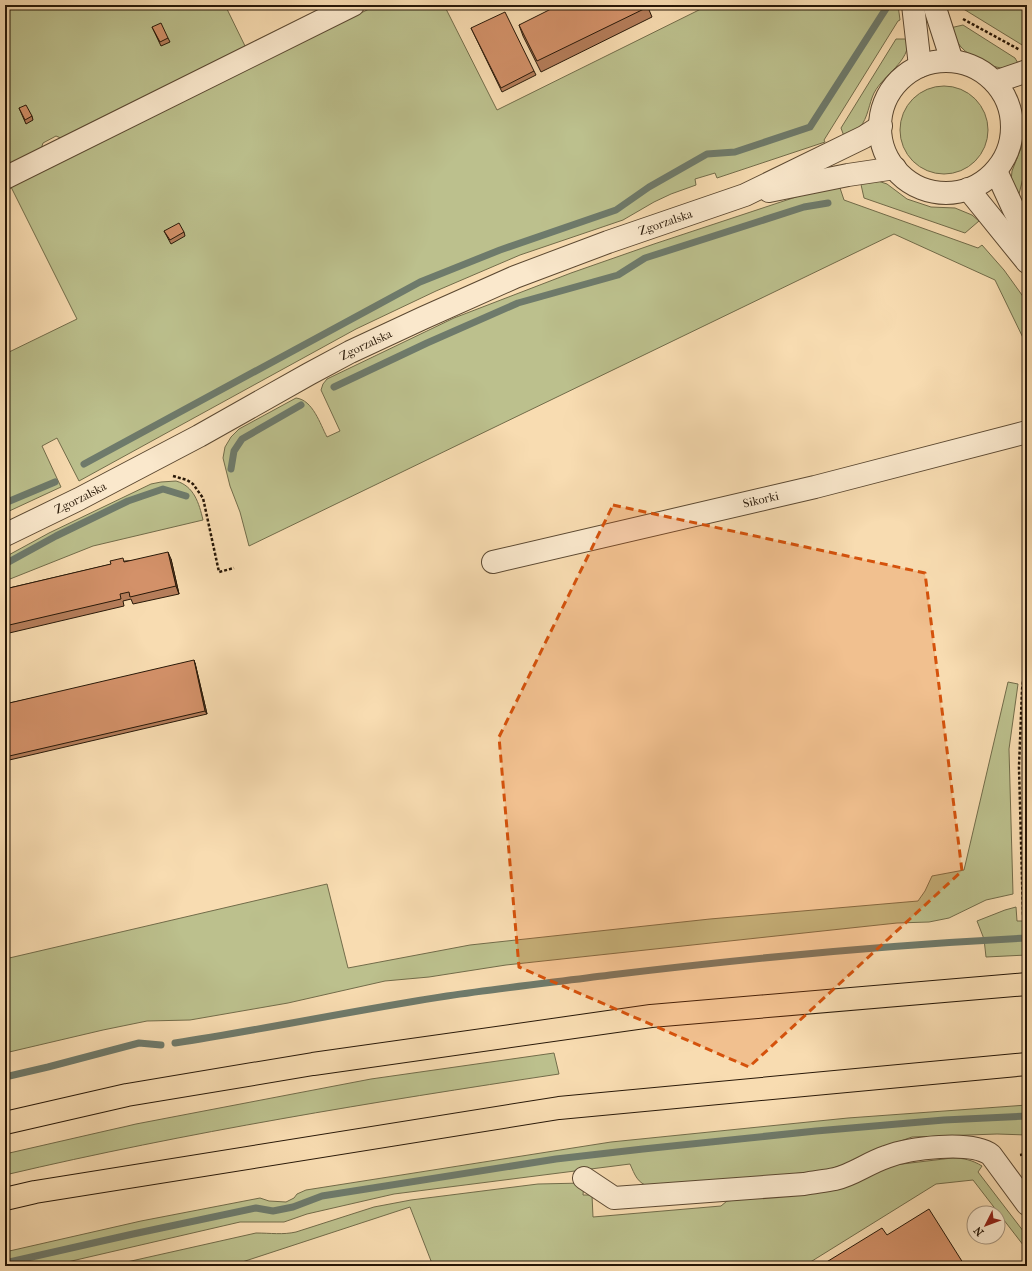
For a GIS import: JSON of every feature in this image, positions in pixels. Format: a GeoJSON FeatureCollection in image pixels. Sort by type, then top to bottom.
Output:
{"type":"FeatureCollection","features":[{"type":"Feature","properties":{"kind":"highway"},"geometry":{"type":"LineString","coordinates":[[5,1123],[127,1095],[313,1064],[651,1016],[1027,984]]}},
{"type":"Feature","properties":{"kind":"highway"},"geometry":{"type":"LineString","coordinates":[[5,1199],[35,1192],[559,1108],[1027,1064]]}},
{"type":"Feature","properties":{"kind":"highway"},"geometry":{"type":"LineString","coordinates":[[5,1208],[35,1192]]}},
{"type":"Feature","properties":{"kind":"street"},"geometry":{"type":"LineString","coordinates":[[5,178],[353,5]]}},
{"type":"Feature","properties":{"kind":"street"},"geometry":{"type":"LineString","coordinates":[[913,5],[920,66]]}},
{"type":"Feature","properties":{"kind":"street"},"geometry":{"type":"LineString","coordinates":[[934,5],[952,61]]}},
{"type":"Feature","properties":{"kind":"street"},"geometry":{"type":"LineString","coordinates":[[952,61],[964,63],[982,71],[995,82],[1002,91],[1007,102],[1019,111],[1009,149],[996,171],[979,184],[968,189],[953,192],[933,192],[914,184],[903,177],[895,168],[886,154],[882,141],[880,119],[885,101],[895,85],[908,72],[932,62],[952,61]]}},
{"type":"Feature","properties":{"kind":"street"},"geometry":{"type":"LineString","coordinates":[[995,82],[1024,63]]}},
{"type":"Feature","properties":{"kind":"street","name":"Zgorzalska"},"geometry":{"type":"LineString","coordinates":[[5,535],[79,499],[192,440],[350,352],[516,277],[608,242],[745,195],[864,137],[881,126]]}},
{"type":"Feature","properties":{"kind":"street","name":"Zgorzalska"},"geometry":{"type":"LineString","coordinates":[[745,195],[796,187],[848,175],[895,168]]}},
{"type":"Feature","properties":{"kind":"street"},"geometry":{"type":"LineString","coordinates":[[996,171],[1027,235]]}},
{"type":"Feature","properties":{"kind":"street"},"geometry":{"type":"LineString","coordinates":[[968,189],[1027,262]]}},
{"type":"Feature","properties":{"kind":"street","name":"Sikorki"},"geometry":{"type":"LineString","coordinates":[[494,562],[815,487],[1027,432]]}},
{"type":"Feature","properties":{"kind":"street"},"geometry":{"type":"LineString","coordinates":[[584,1178],[614,1198],[804,1184],[836,1179],[860,1170],[886,1157],[910,1151],[941,1147],[969,1147],[987,1152],[995,1158],[1027,1204]]}},
{"type":"Feature","properties":{"kind":"path"},"geometry":{"type":"LineString","coordinates":[[957,16],[1019,49],[1024,63]]}},
{"type":"Feature","properties":{"kind":"path"},"geometry":{"type":"LineString","coordinates":[[167,476],[179,477],[187,480],[197,489],[203,498],[219,572],[234,568]]}},
{"type":"Feature","properties":{"kind":"path"},"geometry":{"type":"LineString","coordinates":[[1027,647],[1022,690],[1019,768],[1023,916],[1027,916]]}},
{"type":"Feature","properties":{"kind":"highlighted area"},"geometry":{"type":"Polygon","coordinates":[[[613,505],[925,573],[962,871],[749,1067],[519,967],[499,737],[613,505]]]}},
{"type":"Feature","properties":{"kind":"green space"},"geometry":{"type":"Polygon","coordinates":[[[5,5],[225,5],[246,48],[63,139],[56,136],[43,143],[41,149],[5,167],[5,5]]]}},
{"type":"Feature","properties":{"kind":"green space"},"geometry":{"type":"Polygon","coordinates":[[[377,5],[444,5],[497,110],[709,5],[898,5],[900,20],[824,140],[825,142],[717,178],[715,173],[695,179],[696,185],[654,202],[623,220],[520,255],[436,291],[356,329],[79,481],[57,438],[42,446],[61,487],[5,513],[5,354],[77,319],[11,187],[377,5]]]}},
{"type":"Feature","properties":{"kind":"green space"},"geometry":{"type":"Polygon","coordinates":[[[957,5],[1027,5],[1027,48],[957,5]]]}},
{"type":"Feature","properties":{"kind":"green space"},"geometry":{"type":"Polygon","coordinates":[[[963,25],[1015,58],[1019,65],[1008,68],[994,67],[970,55],[960,45],[950,28],[963,25]]]}},
{"type":"Feature","properties":{"kind":"green space"},"geometry":{"type":"Polygon","coordinates":[[[896,39],[908,39],[908,47],[905,54],[901,61],[878,86],[863,123],[845,139],[841,128],[896,39]]]}},
{"type":"Feature","properties":{"kind":"green space"},"geometry":{"type":"Polygon","coordinates":[[[944,86],[961,90],[975,99],[984,113],[988,130],[984,147],[975,161],[961,170],[944,174],[927,170],[913,161],[904,147],[900,130],[904,113],[913,99],[927,90],[944,86]]]}},
{"type":"Feature","properties":{"kind":"green space"},"geometry":{"type":"Polygon","coordinates":[[[1027,119],[1027,162],[1019,194],[1015,196],[1011,181],[1012,171],[1021,148],[1023,129],[1027,119]]]}},
{"type":"Feature","properties":{"kind":"green space"},"geometry":{"type":"Polygon","coordinates":[[[860,180],[878,181],[887,184],[907,199],[931,207],[955,208],[972,215],[979,221],[965,233],[864,198],[860,180]]]}},
{"type":"Feature","properties":{"kind":"green space"},"geometry":{"type":"Polygon","coordinates":[[[839,185],[844,200],[978,248],[982,245],[1004,270],[1027,302],[1027,346],[995,280],[894,234],[249,546],[240,512],[230,486],[223,458],[225,447],[231,437],[239,429],[296,398],[307,403],[315,413],[327,437],[340,431],[321,390],[327,379],[454,318],[571,273],[811,192],[839,185]]]}},
{"type":"Feature","properties":{"kind":"green space"},"geometry":{"type":"Polygon","coordinates":[[[176,481],[182,483],[195,496],[200,507],[203,520],[93,546],[5,581],[5,557],[49,533],[151,484],[176,481]]]}},
{"type":"Feature","properties":{"kind":"green space"},"geometry":{"type":"Polygon","coordinates":[[[1008,682],[1018,684],[1009,749],[1013,894],[986,900],[949,918],[929,922],[897,923],[506,965],[429,977],[385,981],[288,1003],[190,1020],[147,1021],[5,1053],[5,959],[327,884],[348,968],[470,945],[710,919],[918,901],[925,891],[932,876],[964,870],[1008,682]]]}},
{"type":"Feature","properties":{"kind":"green space"},"geometry":{"type":"Polygon","coordinates":[[[1016,907],[1017,921],[1027,921],[1027,955],[986,957],[984,939],[977,921],[1016,907]]]}},
{"type":"Feature","properties":{"kind":"green space"},"geometry":{"type":"Polygon","coordinates":[[[554,1053],[559,1074],[281,1119],[74,1159],[5,1175],[5,1154],[136,1124],[371,1079],[554,1053]]]}},
{"type":"Feature","properties":{"kind":"green space"},"geometry":{"type":"Polygon","coordinates":[[[1027,1105],[1027,1135],[997,1134],[912,1137],[878,1149],[846,1164],[823,1171],[650,1187],[639,1181],[630,1164],[394,1194],[307,1214],[284,1222],[240,1222],[50,1266],[5,1266],[5,1252],[141,1221],[260,1198],[269,1201],[286,1202],[294,1198],[297,1194],[306,1190],[611,1142],[848,1118],[1027,1105]]]}},
{"type":"Feature","properties":{"kind":"green space"},"geometry":{"type":"Polygon","coordinates":[[[952,1158],[960,1158],[975,1162],[982,1166],[978,1172],[1003,1205],[992,1205],[973,1180],[936,1184],[804,1266],[433,1266],[410,1207],[230,1266],[109,1266],[256,1233],[281,1234],[296,1232],[374,1207],[411,1200],[538,1184],[584,1183],[583,1195],[592,1195],[593,1217],[721,1206],[727,1201],[827,1190],[894,1165],[952,1158]]]}},
{"type":"Feature","properties":{"kind":"green space"},"geometry":{"type":"Polygon","coordinates":[[[1006,1209],[1027,1236],[1027,1250],[1006,1223],[1006,1209]]]}},
{"type":"Feature","properties":{"kind":"building"},"geometry":{"type":"Polygon","coordinates":[[[559,5],[647,5],[648,7],[537,61],[519,25],[559,5]]]}},
{"type":"Feature","properties":{"kind":"building"},"geometry":{"type":"Polygon","coordinates":[[[505,12],[534,71],[501,88],[471,28],[505,12]]]}},
{"type":"Feature","properties":{"kind":"building"},"geometry":{"type":"Polygon","coordinates":[[[161,23],[168,38],[160,42],[152,27],[161,23]]]}},
{"type":"Feature","properties":{"kind":"building"},"geometry":{"type":"Polygon","coordinates":[[[26,105],[32,116],[25,120],[19,108],[26,105]]]}},
{"type":"Feature","properties":{"kind":"building"},"geometry":{"type":"Polygon","coordinates":[[[179,223],[184,232],[170,240],[164,231],[179,223]]]}},
{"type":"Feature","properties":{"kind":"building"},"geometry":{"type":"Polygon","coordinates":[[[168,552],[176,586],[130,597],[129,592],[120,594],[121,599],[5,626],[5,589],[111,564],[110,561],[123,558],[124,562],[168,552]]]}},
{"type":"Feature","properties":{"kind":"building"},"geometry":{"type":"Polygon","coordinates":[[[194,660],[205,711],[5,757],[5,704],[194,660]]]}},
{"type":"Feature","properties":{"kind":"building"},"geometry":{"type":"Polygon","coordinates":[[[929,1209],[965,1266],[820,1266],[882,1228],[887,1235],[929,1209]]]}},
{"type":"Feature","properties":{"kind":"waterway"},"geometry":{"type":"LineString","coordinates":[[84,464],[420,282],[500,250],[616,210],[649,187],[707,154],[735,152],[810,127],[887,5]]}},
{"type":"Feature","properties":{"kind":"waterway"},"geometry":{"type":"LineString","coordinates":[[334,387],[427,343],[518,303],[618,275],[645,258],[804,207],[828,203]]}},
{"type":"Feature","properties":{"kind":"waterway"},"geometry":{"type":"LineString","coordinates":[[231,469],[234,451],[242,439],[301,405]]}},
{"type":"Feature","properties":{"kind":"waterway"},"geometry":{"type":"LineString","coordinates":[[5,503],[55,482]]}},
{"type":"Feature","properties":{"kind":"waterway"},"geometry":{"type":"LineString","coordinates":[[5,564],[56,536],[128,501],[163,489],[186,496]]}},
{"type":"Feature","properties":{"kind":"waterway"},"geometry":{"type":"LineString","coordinates":[[175,1043],[447,996],[610,975],[818,953],[922,944],[1027,938]]}},
{"type":"Feature","properties":{"kind":"waterway"},"geometry":{"type":"LineString","coordinates":[[5,1077],[139,1043],[161,1045]]}},
{"type":"Feature","properties":{"kind":"waterway"},"geometry":{"type":"LineString","coordinates":[[5,1263],[256,1208],[273,1211],[293,1207],[322,1196],[556,1159],[816,1131],[944,1120],[1027,1116]]}}]}
